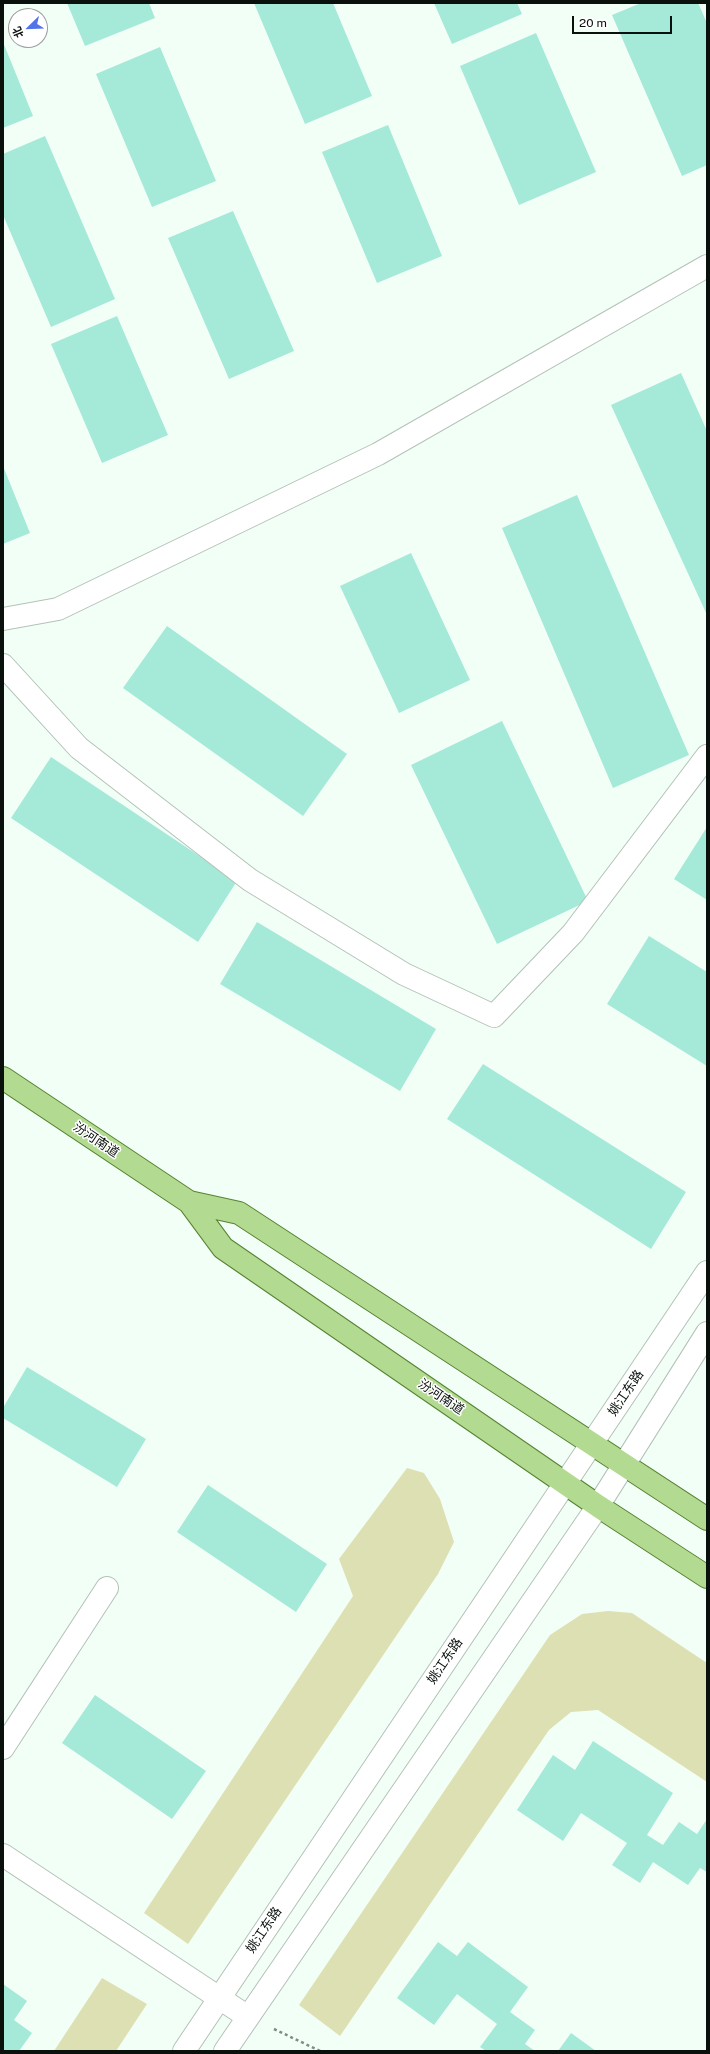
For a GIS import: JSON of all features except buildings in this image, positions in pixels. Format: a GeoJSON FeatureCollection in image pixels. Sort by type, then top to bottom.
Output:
{"type":"FeatureCollection","features":[{"type":"Feature","properties":{"kind":"main road","name":"汾河南道"},"geometry":{"type":"LineString","coordinates":[[3,1078],[189,1202],[223,1248],[598,1506],[707,1577]]}},
{"type":"Feature","properties":{"kind":"main road","name":"汾河南道"},"geometry":{"type":"LineString","coordinates":[[189,1202],[239,1213],[592,1442],[707,1519]]}},
{"type":"Feature","properties":{"kind":"street"},"geometry":{"type":"LineString","coordinates":[[3,618],[58,609],[378,454],[707,266]]}},
{"type":"Feature","properties":{"kind":"street"},"geometry":{"type":"LineString","coordinates":[[3,665],[79,748],[250,880],[404,974],[494,1016],[573,933],[707,756]]}},
{"type":"Feature","properties":{"kind":"street","name":"姚江东路"},"geometry":{"type":"LineString","coordinates":[[184,2051],[707,1272]]}},
{"type":"Feature","properties":{"kind":"street"},"geometry":{"type":"LineString","coordinates":[[225,2051],[598,1506],[707,1333]]}},
{"type":"Feature","properties":{"kind":"street"},"geometry":{"type":"LineString","coordinates":[[3,1748],[107,1588]]}},
{"type":"Feature","properties":{"kind":"street"},"geometry":{"type":"LineString","coordinates":[[3,1855],[248,2017]]}},
{"type":"Feature","properties":{"kind":"path"},"geometry":{"type":"LineString","coordinates":[[248,2017],[320,2051]]}},
{"type":"Feature","properties":{"kind":"green space"},"geometry":{"type":"Polygon","coordinates":[[[407,1468],[424,1473],[440,1499],[454,1542],[438,1574],[188,1944],[144,1913],[353,1596],[339,1559],[407,1468]]]}},
{"type":"Feature","properties":{"kind":"green space"},"geometry":{"type":"Polygon","coordinates":[[[608,1611],[632,1613],[707,1663],[707,1782],[598,1710],[571,1712],[549,1730],[340,2036],[299,2005],[550,1635],[582,1614],[608,1611]]]}},
{"type":"Feature","properties":{"kind":"green space"},"geometry":{"type":"Polygon","coordinates":[[[102,1978],[147,2004],[116,2051],[54,2051],[102,1978]]]}}]}
